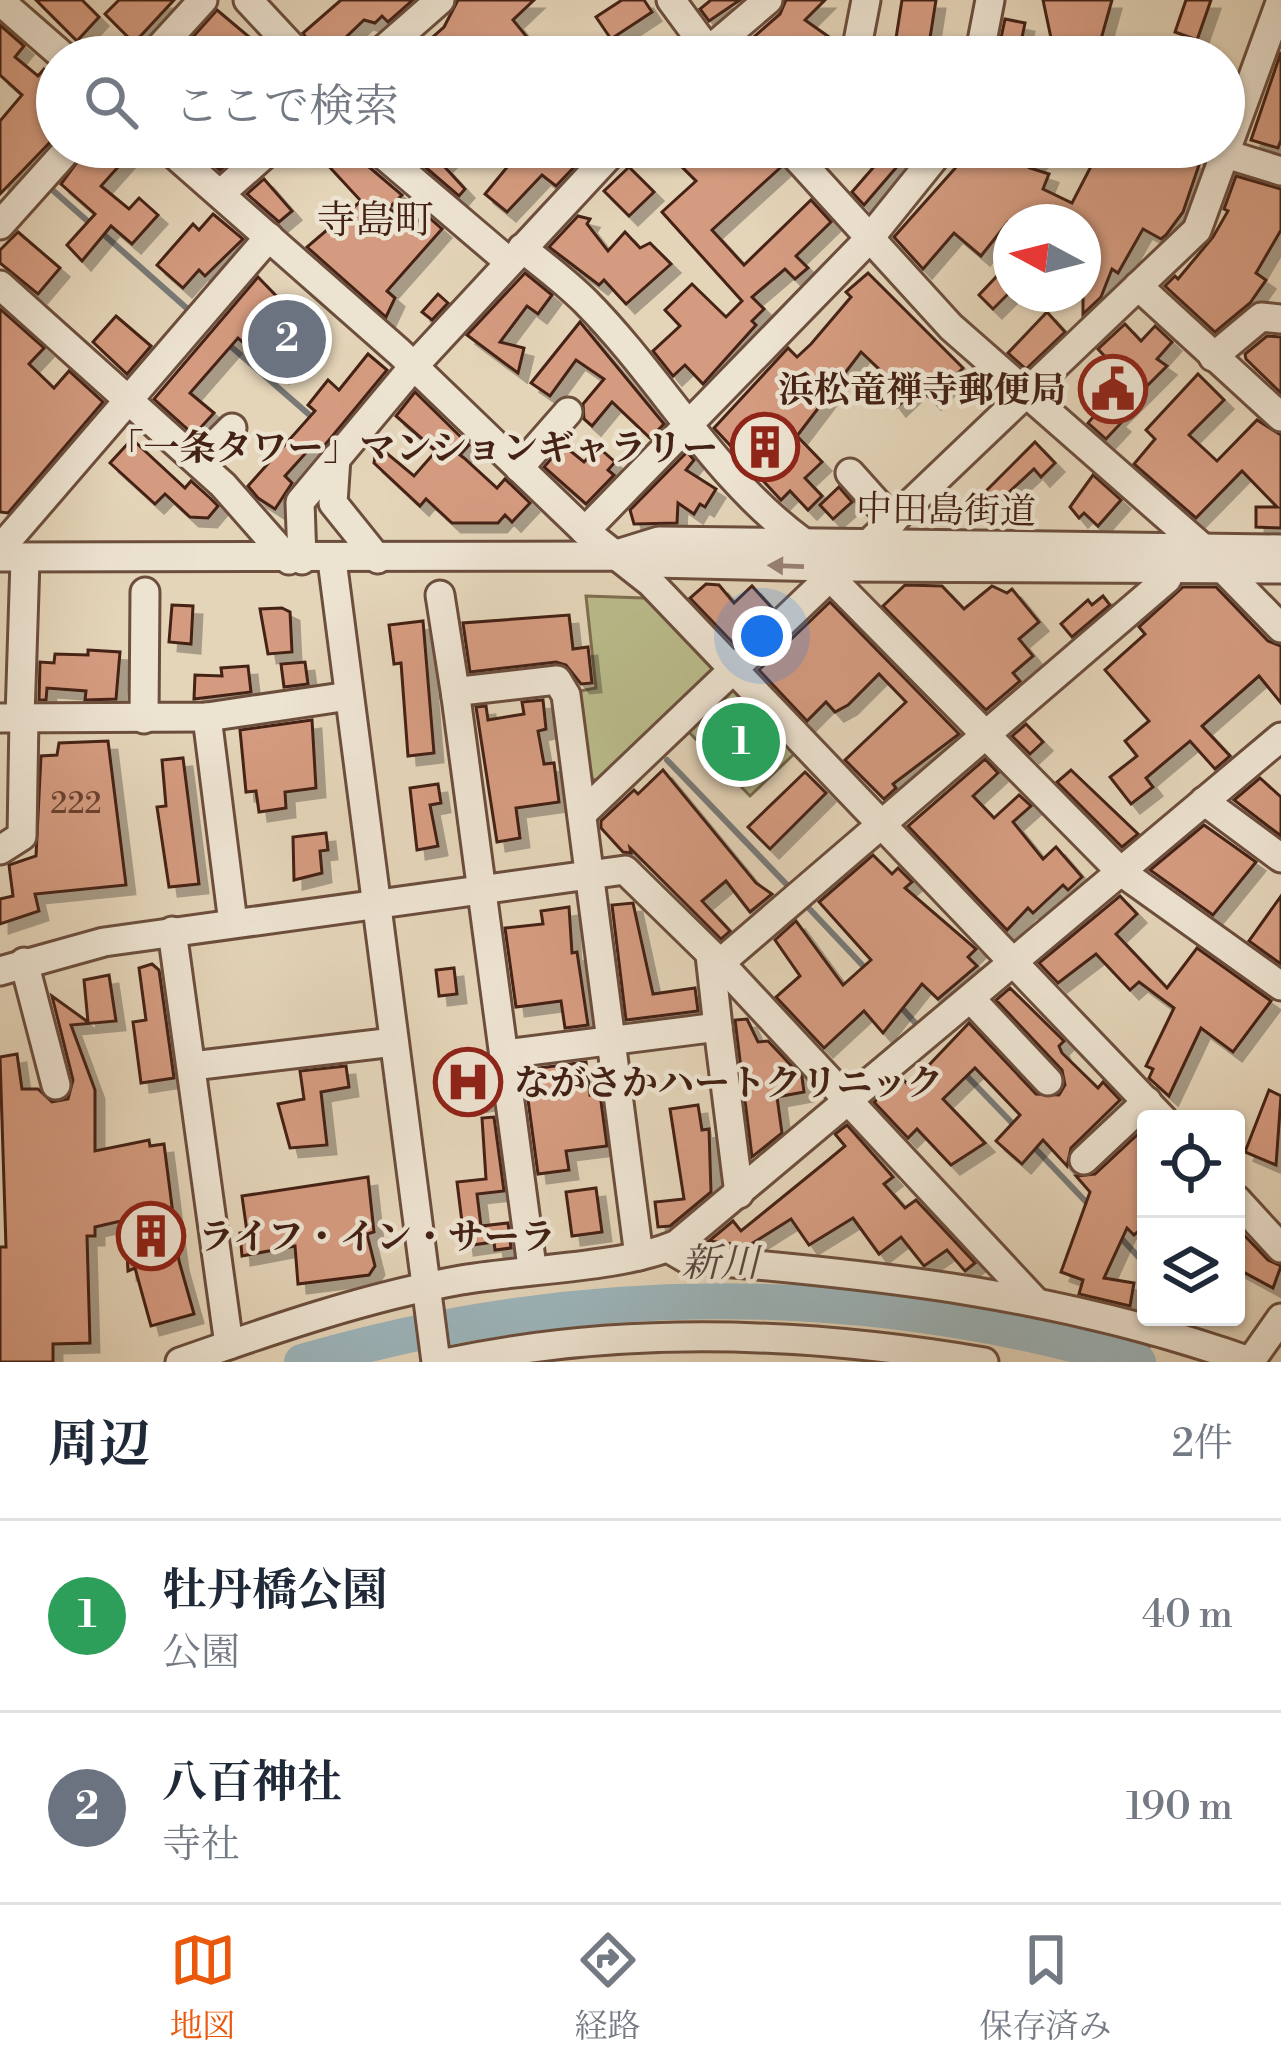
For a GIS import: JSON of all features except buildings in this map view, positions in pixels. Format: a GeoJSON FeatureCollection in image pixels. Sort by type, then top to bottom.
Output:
{"type":"FeatureCollection","features":[{"type":"Feature","properties":{"kind":"street"},"geometry":{"type":"LineString","coordinates":[[170,36],[203,0]]}},
{"type":"Feature","properties":{"kind":"street"},"geometry":{"type":"LineString","coordinates":[[248,0],[281,36]]}},
{"type":"Feature","properties":{"kind":"street"},"geometry":{"type":"LineString","coordinates":[[399,36],[440,0]]}},
{"type":"Feature","properties":{"kind":"street"},"geometry":{"type":"LineString","coordinates":[[671,0],[695,36]]}},
{"type":"Feature","properties":{"kind":"street"},"geometry":{"type":"LineString","coordinates":[[728,36],[768,0]]}},
{"type":"Feature","properties":{"kind":"street"},"geometry":{"type":"LineString","coordinates":[[858,36],[866,0]]}},
{"type":"Feature","properties":{"kind":"street"},"geometry":{"type":"LineString","coordinates":[[983,36],[990,0]]}},
{"type":"Feature","properties":{"kind":"street"},"geometry":{"type":"LineString","coordinates":[[1245,83],[1281,0]]}},
{"type":"Feature","properties":{"kind":"street"},"geometry":{"type":"LineString","coordinates":[[0,1],[40,36]]}},
{"type":"Feature","properties":{"kind":"street"},"geometry":{"type":"LineString","coordinates":[[1245,161],[1281,171]]}},
{"type":"Feature","properties":{"kind":"street"},"geometry":{"type":"LineString","coordinates":[[0,225],[51,168]]}},
{"type":"Feature","properties":{"kind":"street"},"geometry":{"type":"LineString","coordinates":[[190,168],[413,367],[585,531],[651,583],[1155,1110]]}},
{"type":"Feature","properties":{"kind":"street"},"geometry":{"type":"LineString","coordinates":[[220,194],[249,168]]}},
{"type":"Feature","properties":{"kind":"street"},"geometry":{"type":"LineString","coordinates":[[402,168],[587,303],[687,429],[776,522],[802,542]]}},
{"type":"Feature","properties":{"kind":"street"},"geometry":{"type":"LineString","coordinates":[[296,560],[300,502],[413,367],[597,168]]}},
{"type":"Feature","properties":{"kind":"street"},"geometry":{"type":"LineString","coordinates":[[809,168],[869,239],[1024,394],[1195,559],[1281,628]]}},
{"type":"Feature","properties":{"kind":"street"},"geometry":{"type":"LineString","coordinates":[[585,531],[869,239],[926,168]]}},
{"type":"Feature","properties":{"kind":"street"},"geometry":{"type":"LineString","coordinates":[[868,544],[1202,225],[1212,168]]}},
{"type":"Feature","properties":{"kind":"street"},"geometry":{"type":"LineString","coordinates":[[0,850],[22,836],[8,555],[126,400],[269,237]]}},
{"type":"Feature","properties":{"kind":"street"},"geometry":{"type":"LineString","coordinates":[[0,285],[198,462],[296,560]]}},
{"type":"Feature","properties":{"kind":"street"},"geometry":{"type":"LineString","coordinates":[[1138,286],[1281,417]]}},
{"type":"Feature","properties":{"kind":"street"},"geometry":{"type":"LineString","coordinates":[[1213,357],[1261,317],[1281,320]]}},
{"type":"Feature","properties":{"kind":"street"},"geometry":{"type":"LineString","coordinates":[[519,468],[568,412]]}},
{"type":"Feature","properties":{"kind":"street"},"geometry":{"type":"LineString","coordinates":[[198,462],[232,428]]}},
{"type":"Feature","properties":{"kind":"street"},"geometry":{"type":"LineString","coordinates":[[336,458],[333,503],[377,559]]}},
{"type":"Feature","properties":{"kind":"street"},"geometry":{"type":"LineString","coordinates":[[850,473],[893,521]]}},
{"type":"Feature","properties":{"kind":"street","name":"中田島街道"},"geometry":{"type":"LineString","coordinates":[[613,556],[659,541],[802,542],[1195,559],[1281,569]]}},
{"type":"Feature","properties":{"kind":"street","name":"中田島街道"},"geometry":{"type":"LineString","coordinates":[[8,555],[296,560],[613,556],[652,563],[830,572],[1195,559],[1281,549]]}},
{"type":"Feature","properties":{"kind":"street"},"geometry":{"type":"LineString","coordinates":[[715,959],[800,895],[1195,559]]}},
{"type":"Feature","properties":{"kind":"street"},"geometry":{"type":"LineString","coordinates":[[332,560],[427,1294],[440,1360],[549,1346],[687,1349],[824,1341],[984,1362]]}},
{"type":"Feature","properties":{"kind":"street"},"geometry":{"type":"LineString","coordinates":[[583,814],[830,572],[1120,871],[1281,986]]}},
{"type":"Feature","properties":{"kind":"street"},"geometry":{"type":"LineString","coordinates":[[144,719],[145,592]]}},
{"type":"Feature","properties":{"kind":"street"},"geometry":{"type":"LineString","coordinates":[[440,595],[532,1267]]}},
{"type":"Feature","properties":{"kind":"street"},"geometry":{"type":"LineString","coordinates":[[456,697],[461,691],[561,682],[583,814],[639,1256]]}},
{"type":"Feature","properties":{"kind":"street"},"geometry":{"type":"LineString","coordinates":[[15,718],[207,717],[349,696]]}},
{"type":"Feature","properties":{"kind":"street"},"geometry":{"type":"LineString","coordinates":[[207,717],[233,923]]}},
{"type":"Feature","properties":{"kind":"street"},"geometry":{"type":"LineString","coordinates":[[180,1362],[229,1345],[532,1267],[639,1256],[668,1248],[739,1194],[1281,737]]}},
{"type":"Feature","properties":{"kind":"street"},"geometry":{"type":"LineString","coordinates":[[1204,801],[1281,858]]}},
{"type":"Feature","properties":{"kind":"street"},"geometry":{"type":"LineString","coordinates":[[48,1085],[13,966],[90,944],[172,931],[590,873],[632,873],[1034,1300]]}},
{"type":"Feature","properties":{"kind":"street"},"geometry":{"type":"LineString","coordinates":[[172,931],[229,1345]]}},
{"type":"Feature","properties":{"kind":"street"},"geometry":{"type":"LineString","coordinates":[[715,959],[718,1027],[739,1194]]}},
{"type":"Feature","properties":{"kind":"street"},"geometry":{"type":"LineString","coordinates":[[971,999],[1048,1081]]}},
{"type":"Feature","properties":{"kind":"street"},"geometry":{"type":"LineString","coordinates":[[505,1054],[718,1027]]}},
{"type":"Feature","properties":{"kind":"street"},"geometry":{"type":"LineString","coordinates":[[192,1066],[394,1042]]}},
{"type":"Feature","properties":{"kind":"street"},"geometry":{"type":"LineString","coordinates":[[1084,1160],[1137,1123]]}},
{"type":"Feature","properties":{"kind":"street"},"geometry":{"type":"LineString","coordinates":[[1245,1209],[1281,1248]]}},
{"type":"Feature","properties":{"kind":"street"},"geometry":{"type":"LineString","coordinates":[[668,1248],[687,1258],[865,1274],[1034,1300],[1150,1326],[1251,1362],[1281,1318]]}},
{"type":"Feature","properties":{"kind":"green space"},"geometry":{"type":"Polygon","coordinates":[[[586,596],[644,598],[715,662],[716,673],[601,783],[591,778],[580,691],[596,688],[586,596]]]}},
{"type":"Feature","properties":{"kind":"green space"},"geometry":{"type":"Polygon","coordinates":[[[732,686],[795,753],[750,796],[687,730],[732,686]]]}},
{"type":"Feature","properties":{"kind":"waterway"},"geometry":{"type":"LineString","coordinates":[[48,186],[92,225]]}},
{"type":"Feature","properties":{"kind":"waterway"},"geometry":{"type":"LineString","coordinates":[[102,233],[191,312]]}},
{"type":"Feature","properties":{"kind":"waterway"},"geometry":{"type":"LineString","coordinates":[[228,344],[313,418]]}},
{"type":"Feature","properties":{"kind":"waterway"},"geometry":{"type":"LineString","coordinates":[[667,760],[792,890]]}},
{"type":"Feature","properties":{"kind":"waterway"},"geometry":{"type":"LineString","coordinates":[[803,902],[867,970]]}},
{"type":"Feature","properties":{"kind":"waterway"},"geometry":{"type":"LineString","coordinates":[[900,1006],[919,1027]]}},
{"type":"Feature","properties":{"kind":"waterway"},"geometry":{"type":"LineString","coordinates":[[962,1071],[1015,1126]]}},
{"type":"Feature","properties":{"kind":"waterway"},"geometry":{"type":"LineString","coordinates":[[1032,1145],[1089,1205]]}},
{"type":"Feature","properties":{"kind":"waterway"},"geometry":{"type":"LineString","coordinates":[[1119,1236],[1137,1255]]}},
{"type":"Feature","properties":{"kind":"waterway","name":"新川"},"geometry":{"type":"LineString","coordinates":[[302,1362],[405,1336],[510,1317],[614,1305],[720,1301],[930,1316],[1034,1335],[1138,1362]]}},
{"type":"Feature","properties":{"kind":"waterway"},"geometry":{"type":"LineString","coordinates":[[1145,1362],[1149,1338]]}},
{"type":"Feature","properties":{"kind":"place","name":"八百神社"},"geometry":{"type":"Point","coordinates":[287,339]}},
{"type":"Feature","properties":{"kind":"place","name":"浜松竜禅寺郵便局"},"geometry":{"type":"Point","coordinates":[1113,389]}},
{"type":"Feature","properties":{"kind":"place","name":"「一条タワー」マンションギャラリー"},"geometry":{"type":"Point","coordinates":[765,447]}},
{"type":"Feature","properties":{"kind":"place","name":"牡丹橋公園"},"geometry":{"type":"Point","coordinates":[741,742]}},
{"type":"Feature","properties":{"kind":"place","name":"ながさかハートクリニック"},"geometry":{"type":"Point","coordinates":[468,1082]}},
{"type":"Feature","properties":{"kind":"place","name":"ライフ・イン・サーラ"},"geometry":{"type":"Point","coordinates":[151,1236]}},
{"type":"Feature","properties":{"kind":"district","name":"寺島町"},"geometry":{"type":"Point","coordinates":[375,219]}}]}
